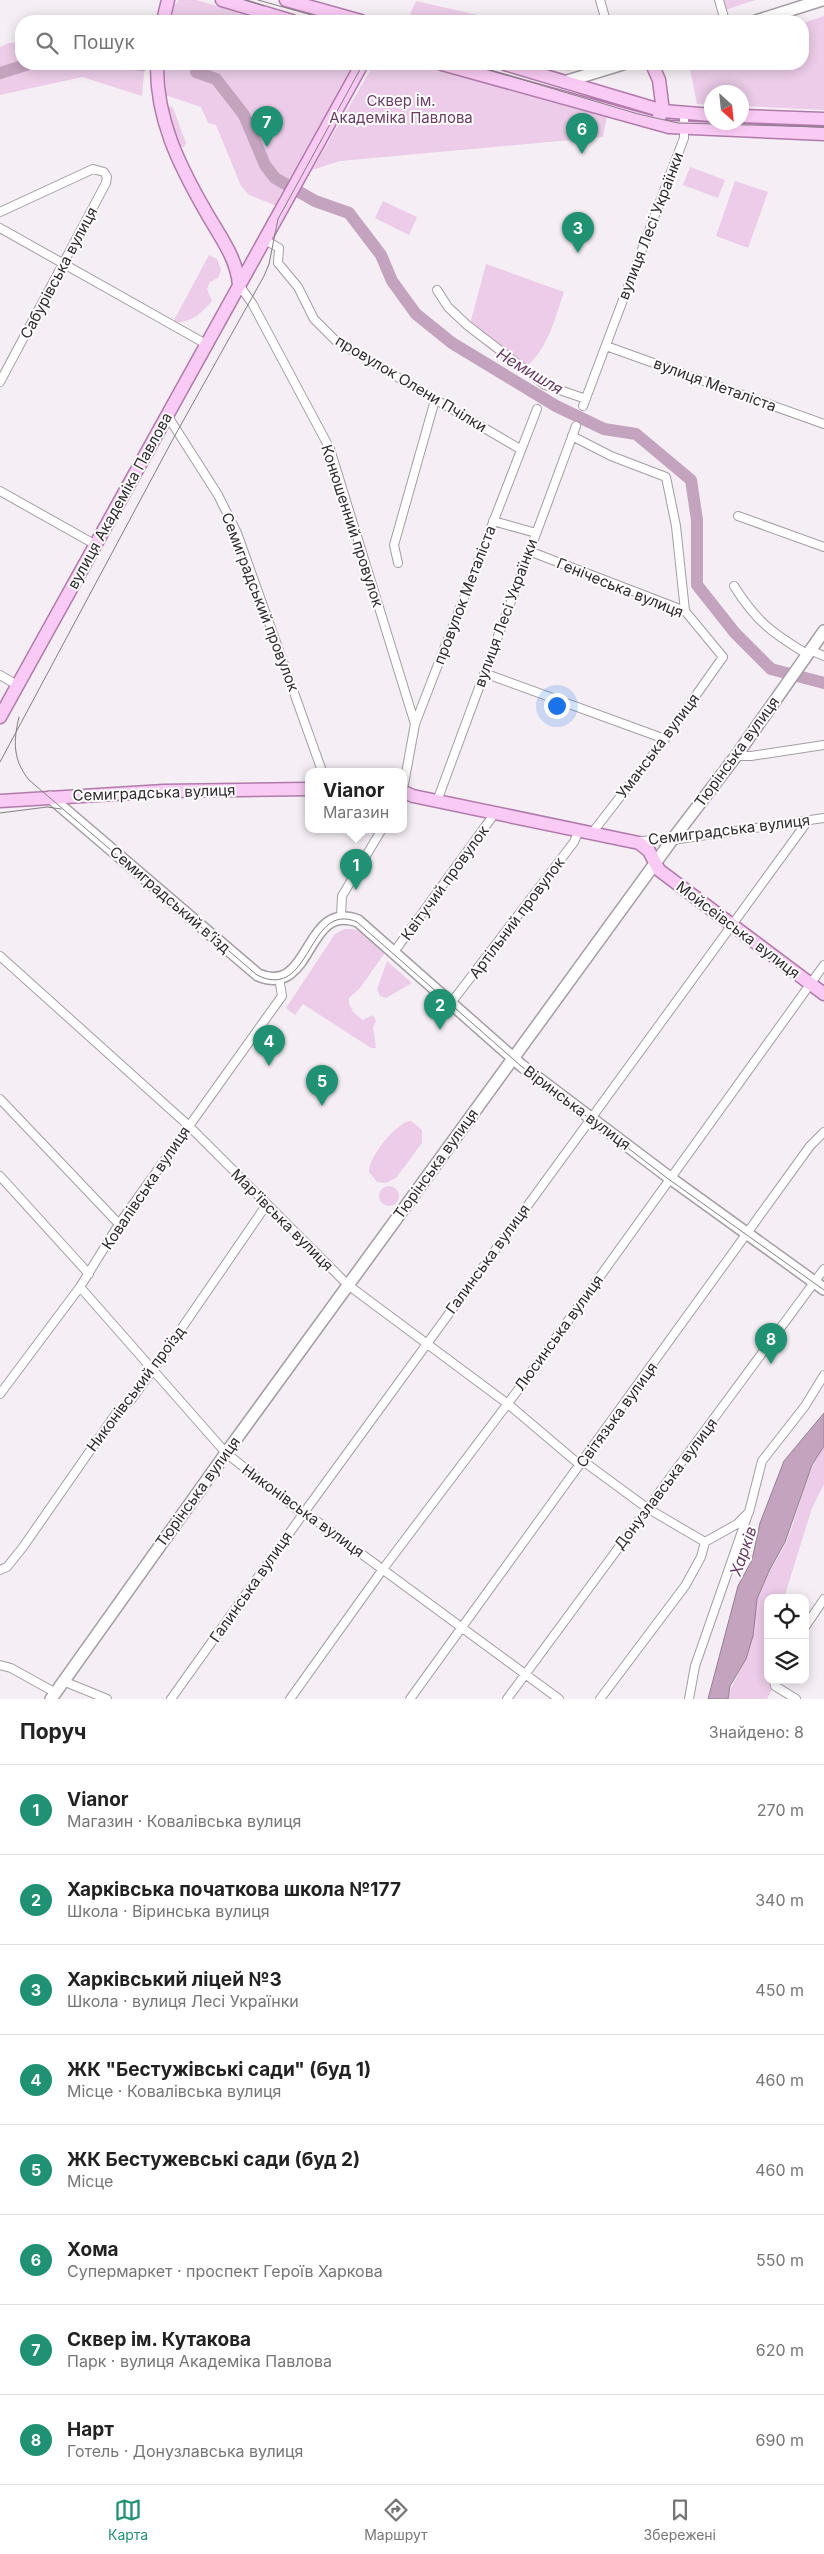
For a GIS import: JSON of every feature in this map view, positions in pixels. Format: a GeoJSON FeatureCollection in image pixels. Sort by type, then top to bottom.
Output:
{"type":"FeatureCollection","features":[{"type":"Feature","properties":{"kind":"main road"},"geometry":{"type":"LineString","coordinates":[[158,0],[158,15]]}},
{"type":"Feature","properties":{"kind":"main road"},"geometry":{"type":"LineString","coordinates":[[164,15],[168,0]]}},
{"type":"Feature","properties":{"kind":"main road"},"geometry":{"type":"LineString","coordinates":[[222,0],[272,15]]}},
{"type":"Feature","properties":{"kind":"main road"},"geometry":{"type":"LineString","coordinates":[[286,0],[340,15]]}},
{"type":"Feature","properties":{"kind":"main road"},"geometry":{"type":"LineString","coordinates":[[772,15],[806,2],[822,0]]}},
{"type":"Feature","properties":{"kind":"main road"},"geometry":{"type":"LineString","coordinates":[[157,70],[159,100],[171,143],[187,179],[228,249],[237,271],[239,285]]}},
{"type":"Feature","properties":{"kind":"main road","name":"вулиця Академіка Павлова"},"geometry":{"type":"LineString","coordinates":[[0,717],[359,70]]}},
{"type":"Feature","properties":{"kind":"main road"},"geometry":{"type":"LineString","coordinates":[[463,70],[646,122],[685,129],[824,134]]}},
{"type":"Feature","properties":{"kind":"main road"},"geometry":{"type":"LineString","coordinates":[[525,70],[663,111],[704,114]]}},
{"type":"Feature","properties":{"kind":"main road"},"geometry":{"type":"LineString","coordinates":[[529,89],[564,82],[603,70]]}},
{"type":"Feature","properties":{"kind":"main road"},"geometry":{"type":"LineString","coordinates":[[646,122],[659,117],[663,111],[659,80],[655,70]]}},
{"type":"Feature","properties":{"kind":"main road"},"geometry":{"type":"LineString","coordinates":[[749,116],[824,119]]}},
{"type":"Feature","properties":{"kind":"main road","name":"Тюрінська вулиця"},"geometry":{"type":"LineString","coordinates":[[53,1696],[226,1453],[655,863],[736,756],[824,631]]}},
{"type":"Feature","properties":{"kind":"main road","name":"Семиградська вулиця"},"geometry":{"type":"LineString","coordinates":[[0,801],[164,791],[305,789]]}},
{"type":"Feature","properties":{"kind":"main road","name":"Семиградська вулиця"},"geometry":{"type":"LineString","coordinates":[[407,793],[437,801],[635,841],[646,847],[655,863]]}},
{"type":"Feature","properties":{"kind":"main road"},"geometry":{"type":"LineString","coordinates":[[0,794],[15,800]]}},
{"type":"Feature","properties":{"kind":"main road","name":"Семиградський в’їзд"},"geometry":{"type":"LineString","coordinates":[[50,797],[258,975],[267,978],[279,978]]}},
{"type":"Feature","properties":{"kind":"main road","name":"Мойсеївська вулиця"},"geometry":{"type":"LineString","coordinates":[[655,863],[659,870],[732,927],[824,994]]}},
{"type":"Feature","properties":{"kind":"main road"},"geometry":{"type":"LineString","coordinates":[[279,978],[296,967],[324,924],[341,916]]}},
{"type":"Feature","properties":{"kind":"main road","name":"Віринська вулиця"},"geometry":{"type":"LineString","coordinates":[[341,916],[358,920],[513,1058],[590,1118],[819,1285]]}},
{"type":"Feature","properties":{"kind":"street"},"geometry":{"type":"LineString","coordinates":[[600,0],[604,15]]}},
{"type":"Feature","properties":{"kind":"street"},"geometry":{"type":"LineString","coordinates":[[718,0],[724,15]]}},
{"type":"Feature","properties":{"kind":"street","name":"вулиця Лесі Українки"},"geometry":{"type":"LineString","coordinates":[[437,290],[448,307],[467,325],[545,385],[585,403],[684,138],[684,114]]}},
{"type":"Feature","properties":{"kind":"street","name":"Сабурівська вулиця"},"geometry":{"type":"LineString","coordinates":[[0,212],[94,169],[104,172],[107,177],[106,183],[64,265],[0,382]]}},
{"type":"Feature","properties":{"kind":"street"},"geometry":{"type":"LineString","coordinates":[[0,228],[206,344]]}},
{"type":"Feature","properties":{"kind":"street","name":"провулок Олени Пчілки"},"geometry":{"type":"LineString","coordinates":[[264,240],[279,248],[278,263],[296,284],[314,319],[336,341],[520,449]]}},
{"type":"Feature","properties":{"kind":"street","name":"Конюшенний провулок"},"geometry":{"type":"LineString","coordinates":[[239,285],[252,304],[330,449],[415,724]]}},
{"type":"Feature","properties":{"kind":"street","name":"вулиця Металіста"},"geometry":{"type":"LineString","coordinates":[[606,346],[822,424]]}},
{"type":"Feature","properties":{"kind":"street"},"geometry":{"type":"LineString","coordinates":[[398,564],[394,545],[435,400]]}},
{"type":"Feature","properties":{"kind":"street","name":"провулок Металіста"},"geometry":{"type":"LineString","coordinates":[[407,768],[415,724],[537,408]]}},
{"type":"Feature","properties":{"kind":"street","name":"Семиградський провулок"},"geometry":{"type":"LineString","coordinates":[[167,415],[218,495],[237,533],[321,768]]}},
{"type":"Feature","properties":{"kind":"street"},"geometry":{"type":"LineString","coordinates":[[822,424],[824,415]]}},
{"type":"Feature","properties":{"kind":"street","name":"вулиця Лесі Українки"},"geometry":{"type":"LineString","coordinates":[[437,801],[576,426]]}},
{"type":"Feature","properties":{"kind":"street"},"geometry":{"type":"LineString","coordinates":[[572,436],[610,456],[666,477],[676,526],[685,611]]}},
{"type":"Feature","properties":{"kind":"street"},"geometry":{"type":"LineString","coordinates":[[0,491],[96,545]]}},
{"type":"Feature","properties":{"kind":"street"},"geometry":{"type":"LineString","coordinates":[[738,516],[824,546]]}},
{"type":"Feature","properties":{"kind":"street"},"geometry":{"type":"LineString","coordinates":[[493,520],[536,533]]}},
{"type":"Feature","properties":{"kind":"street","name":"Генічеська вулиця"},"geometry":{"type":"LineString","coordinates":[[529,551],[685,611],[723,657]]}},
{"type":"Feature","properties":{"kind":"street"},"geometry":{"type":"LineString","coordinates":[[734,586],[751,612],[780,638],[806,655],[824,656]]}},
{"type":"Feature","properties":{"kind":"street","name":"Уманська вулиця"},"geometry":{"type":"LineString","coordinates":[[585,832],[665,739],[723,657]]}},
{"type":"Feature","properties":{"kind":"street"},"geometry":{"type":"LineString","coordinates":[[484,673],[665,739]]}},
{"type":"Feature","properties":{"kind":"street"},"geometry":{"type":"LineString","coordinates":[[0,675],[18,685]]}},
{"type":"Feature","properties":{"kind":"street"},"geometry":{"type":"LineString","coordinates":[[736,756],[750,756],[824,745]]}},
{"type":"Feature","properties":{"kind":"street","name":"Квітучий провулок"},"geometry":{"type":"LineString","coordinates":[[394,952],[495,813]]}},
{"type":"Feature","properties":{"kind":"street","name":"Семиградська вулиця"},"geometry":{"type":"LineString","coordinates":[[635,841],[672,840],[807,822],[824,818]]}},
{"type":"Feature","properties":{"kind":"street","name":"Галинська вулиця"},"geometry":{"type":"LineString","coordinates":[[171,1699],[590,1118],[732,927],[807,822]]}},
{"type":"Feature","properties":{"kind":"street","name":"Артільний провулок"},"geometry":{"type":"LineString","coordinates":[[452,1003],[574,842],[585,832]]}},
{"type":"Feature","properties":{"kind":"street"},"geometry":{"type":"LineString","coordinates":[[341,916],[342,896],[380,833]]}},
{"type":"Feature","properties":{"kind":"street","name":"Мар'ївська вулиця"},"geometry":{"type":"LineString","coordinates":[[0,956],[189,1126],[348,1286],[428,1343],[581,1463],[648,1508],[705,1542]]}},
{"type":"Feature","properties":{"kind":"street","name":"Люсинська вулиця"},"geometry":{"type":"LineString","coordinates":[[290,1699],[383,1569],[508,1404],[824,965]]}},
{"type":"Feature","properties":{"kind":"street","name":"Ковалівська вулиця"},"geometry":{"type":"LineString","coordinates":[[0,1394],[80,1287],[120,1224],[282,996],[279,978]]}},
{"type":"Feature","properties":{"kind":"street"},"geometry":{"type":"LineString","coordinates":[[0,1099],[120,1224]]}},
{"type":"Feature","properties":{"kind":"street","name":"Світязька вулиця"},"geometry":{"type":"LineString","coordinates":[[410,1699],[810,1146],[824,1132]]}},
{"type":"Feature","properties":{"kind":"street"},"geometry":{"type":"LineString","coordinates":[[0,1176],[89,1274]]}},
{"type":"Feature","properties":{"kind":"street","name":"Никонівський проїзд"},"geometry":{"type":"LineString","coordinates":[[0,1570],[7,1567],[23,1547],[117,1412],[131,1400],[153,1370],[267,1204]]}},
{"type":"Feature","properties":{"kind":"street","name":"Донузлавська вулиця"},"geometry":{"type":"LineString","coordinates":[[507,1699],[648,1508],[819,1285],[824,1269]]}},
{"type":"Feature","properties":{"kind":"street","name":"Никонівська вулиця"},"geometry":{"type":"LineString","coordinates":[[80,1287],[226,1453],[303,1514],[314,1519],[559,1699]]}},
{"type":"Feature","properties":{"kind":"street"},"geometry":{"type":"LineString","coordinates":[[689,1699],[695,1666],[749,1512],[762,1461],[805,1406],[824,1375]]}},
{"type":"Feature","properties":{"kind":"street"},"geometry":{"type":"LineString","coordinates":[[600,1699],[685,1586],[701,1557],[705,1542],[737,1524],[749,1512]]}},
{"type":"Feature","properties":{"kind":"street"},"geometry":{"type":"LineString","coordinates":[[809,1621],[824,1599]]}},
{"type":"Feature","properties":{"kind":"street"},"geometry":{"type":"LineString","coordinates":[[0,1665],[10,1668],[53,1696]]}},
{"type":"Feature","properties":{"kind":"street"},"geometry":{"type":"LineString","coordinates":[[63,1681],[107,1699]]}},
{"type":"Feature","properties":{"kind":"street"},"geometry":{"type":"LineString","coordinates":[[776,1684],[796,1699]]}},
{"type":"Feature","properties":{"kind":"green space"},"geometry":{"type":"Polygon","coordinates":[[[179,0],[196,0],[249,15],[172,15],[174,6],[179,0]]]}},
{"type":"Feature","properties":{"kind":"green space"},"geometry":{"type":"Polygon","coordinates":[[[721,0],[755,0],[725,10],[721,0]]]}},
{"type":"Feature","properties":{"kind":"green space"},"geometry":{"type":"Polygon","coordinates":[[[416,1],[478,15],[410,15],[416,1]]]}},
{"type":"Feature","properties":{"kind":"green space"},"geometry":{"type":"Polygon","coordinates":[[[824,16],[824,110],[749,106],[749,85],[704,85],[704,104],[697,104],[690,70],[809,70],[809,21],[824,16]]]}},
{"type":"Feature","properties":{"kind":"green space"},"geometry":{"type":"Polygon","coordinates":[[[15,42],[15,70],[144,70],[142,96],[82,77],[0,95],[0,47],[15,42]]]}},
{"type":"Feature","properties":{"kind":"green space"},"geometry":{"type":"Polygon","coordinates":[[[164,70],[350,70],[279,197],[277,206],[249,195],[241,186],[216,125],[208,123],[201,107],[165,95],[164,70]]]}},
{"type":"Feature","properties":{"kind":"green space","name":"Сквер ім. Академіка Павлова"},"geometry":{"type":"Polygon","coordinates":[[[370,70],[438,70],[607,116],[603,137],[340,161],[312,170],[370,70]]]}},
{"type":"Feature","properties":{"kind":"green space"},"geometry":{"type":"Polygon","coordinates":[[[170,106],[173,108],[186,143],[184,147],[180,147],[168,110],[170,106]]]}},
{"type":"Feature","properties":{"kind":"green space"},"geometry":{"type":"Polygon","coordinates":[[[688,118],[704,119],[704,126],[688,125],[688,118]]]}},
{"type":"Feature","properties":{"kind":"green space"},"geometry":{"type":"Polygon","coordinates":[[[749,120],[824,123],[824,130],[749,127],[749,120]]]}},
{"type":"Feature","properties":{"kind":"green space"},"geometry":{"type":"Polygon","coordinates":[[[690,167],[725,180],[718,198],[683,185],[690,167]]]}},
{"type":"Feature","properties":{"kind":"green space"},"geometry":{"type":"Polygon","coordinates":[[[735,181],[768,192],[748,248],[716,236],[735,181]]]}},
{"type":"Feature","properties":{"kind":"green space"},"geometry":{"type":"Polygon","coordinates":[[[383,201],[417,217],[409,235],[375,218],[383,201]]]}},
{"type":"Feature","properties":{"kind":"green space"},"geometry":{"type":"Polygon","coordinates":[[[209,255],[217,259],[221,270],[218,278],[210,282],[207,289],[212,301],[192,319],[176,322],[174,320],[209,255]]]}},
{"type":"Feature","properties":{"kind":"green space"},"geometry":{"type":"Polygon","coordinates":[[[486,264],[564,292],[545,343],[539,353],[524,369],[469,328],[486,264]]]}},
{"type":"Feature","properties":{"kind":"green space"},"geometry":{"type":"Polygon","coordinates":[[[345,929],[363,932],[386,951],[360,988],[349,998],[353,1012],[363,1020],[373,1015],[376,1021],[373,1027],[376,1048],[371,1048],[303,1004],[295,1015],[286,1008],[335,934],[345,929]]]}},
{"type":"Feature","properties":{"kind":"green space"},"geometry":{"type":"Polygon","coordinates":[[[387,961],[412,983],[386,998],[380,996],[377,989],[387,961]]]}},
{"type":"Feature","properties":{"kind":"green space"},"geometry":{"type":"Polygon","coordinates":[[[411,1121],[422,1130],[422,1143],[396,1178],[386,1183],[377,1182],[369,1172],[373,1158],[398,1127],[411,1121]]]}},
{"type":"Feature","properties":{"kind":"green space"},"geometry":{"type":"Polygon","coordinates":[[[389,1186],[396,1189],[399,1196],[396,1203],[389,1206],[382,1203],[379,1196],[382,1189],[389,1186]]]}},
{"type":"Feature","properties":{"kind":"green space"},"geometry":{"type":"Polygon","coordinates":[[[824,1446],[824,1484],[812,1508],[785,1594],[764,1594],[764,1684],[775,1684],[767,1699],[728,1699],[748,1650],[759,1593],[786,1542],[817,1457],[824,1446]]]}},
{"type":"Feature","properties":{"kind":"shaded area"},"geometry":{"type":"Polygon","coordinates":[[[824,1413],[824,1446],[812,1465],[785,1542],[769,1571],[757,1599],[753,1636],[746,1659],[730,1686],[728,1699],[708,1699],[738,1586],[752,1560],[760,1523],[784,1461],[824,1413]]]}},
{"type":"Feature","properties":{"kind":"waterway","name":"Немишля"},"geometry":{"type":"LineString","coordinates":[[0,73],[15,68]]}},
{"type":"Feature","properties":{"kind":"waterway","name":"Немишля"},"geometry":{"type":"LineString","coordinates":[[196,72],[216,79],[244,115],[265,165],[275,178],[315,201],[349,213],[381,255],[392,281],[416,314],[452,343],[556,406],[604,429],[636,434],[691,480],[697,520],[697,585],[735,633],[771,669],[824,683]]}},
{"type":"Feature","properties":{"kind":"tram line"},"geometry":{"type":"LineString","coordinates":[[245,0],[264,6]]}},
{"type":"Feature","properties":{"kind":"tram line"},"geometry":{"type":"LineString","coordinates":[[258,0],[312,15]]}},
{"type":"Feature","properties":{"kind":"tram line"},"geometry":{"type":"LineString","coordinates":[[0,762],[173,439],[264,276],[269,264],[278,219],[360,70]]}},
{"type":"Feature","properties":{"kind":"tram line"},"geometry":{"type":"LineString","coordinates":[[490,70],[638,114],[678,123],[824,127]]}},
{"type":"Feature","properties":{"kind":"tram line"},"geometry":{"type":"LineString","coordinates":[[19,717],[15,743],[17,758],[29,780],[257,975],[275,980],[289,975],[300,965],[318,936],[328,925],[341,919],[357,922],[521,1066],[667,1178],[824,1290]]}},
{"type":"Feature","properties":{"kind":"tram line"},"geometry":{"type":"LineString","coordinates":[[0,813],[47,807],[61,809]]}},
{"type":"Feature","properties":{"kind":"place","name":"Сквер ім. Кутакова"},"geometry":{"type":"Point","coordinates":[267,147]}},
{"type":"Feature","properties":{"kind":"place","name":"Хома"},"geometry":{"type":"Point","coordinates":[582,154]}},
{"type":"Feature","properties":{"kind":"place","name":"Харківський ліцей №3"},"geometry":{"type":"Point","coordinates":[578,253]}},
{"type":"Feature","properties":{"kind":"place","name":"Vianor"},"geometry":{"type":"Point","coordinates":[356,890]}},
{"type":"Feature","properties":{"kind":"place","name":"Харківська початкова школа №177"},"geometry":{"type":"Point","coordinates":[440,1030]}},
{"type":"Feature","properties":{"kind":"place","name":"ЖК \"Бестужівські сади\" (буд 1)"},"geometry":{"type":"Point","coordinates":[269,1066]}},
{"type":"Feature","properties":{"kind":"place","name":"ЖК Бестужевські сади (буд 2)"},"geometry":{"type":"Point","coordinates":[322,1106]}},
{"type":"Feature","properties":{"kind":"place","name":"Нарт"},"geometry":{"type":"Point","coordinates":[771,1364]}},
{"type":"Feature","properties":{"kind":"water label","name":"Харків"},"geometry":{"type":"Point","coordinates":[743,1551]}}]}
